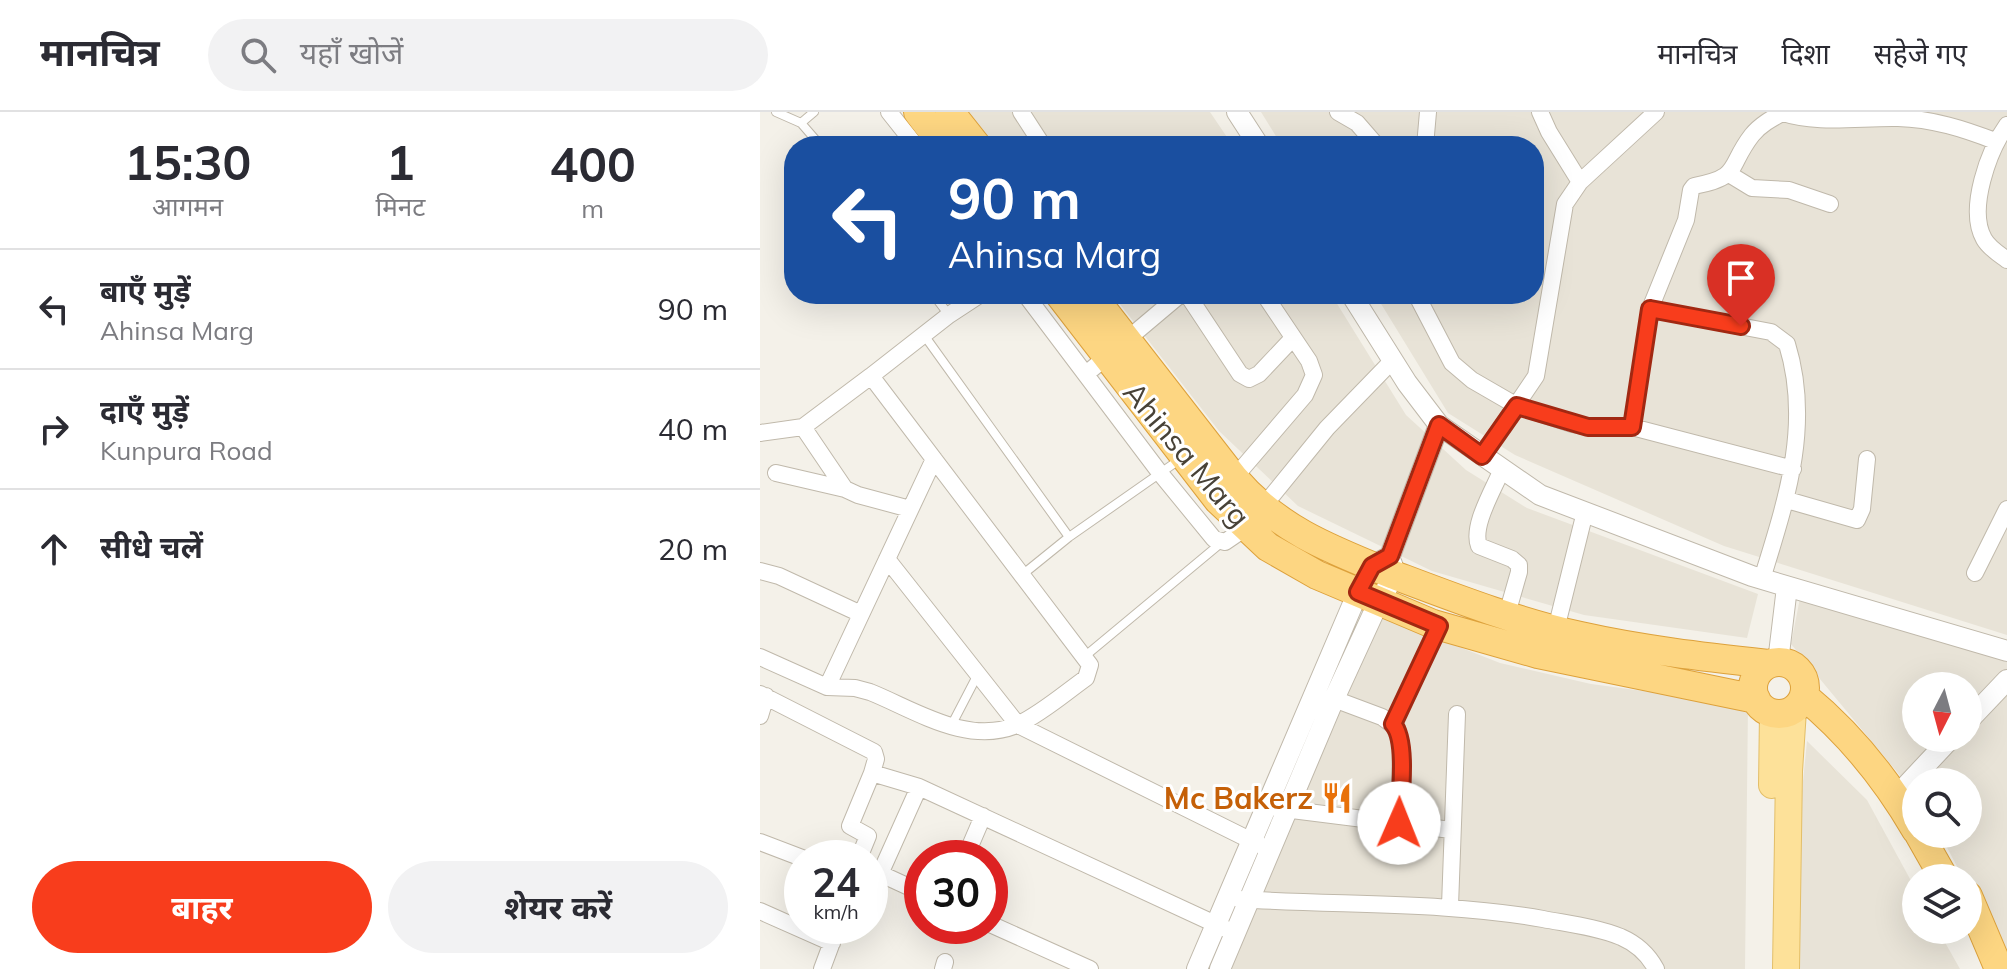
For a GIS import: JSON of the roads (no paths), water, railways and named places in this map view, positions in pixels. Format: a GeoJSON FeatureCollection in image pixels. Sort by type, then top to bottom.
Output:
{"type":"FeatureCollection","features":[{"type":"Feature","properties":{"kind":"highway"},"geometry":{"type":"LineString","coordinates":[[918,112],[936,136]]}},
{"type":"Feature","properties":{"kind":"highway"},"geometry":{"type":"LineString","coordinates":[[950,112],[969,136]]}},
{"type":"Feature","properties":{"kind":"highway","name":"Ahinsa Marg"},"geometry":{"type":"LineString","coordinates":[[1067,304],[1107,357],[1194,448],[1234,478],[1268,547],[1317,575],[1439,626],[1538,654],[1786,699]]}},
{"type":"Feature","properties":{"kind":"highway","name":"Ahinsa Marg"},"geometry":{"type":"LineString","coordinates":[[1094,304],[1107,357]]}},
{"type":"Feature","properties":{"kind":"highway","name":"Ahinsa Marg"},"geometry":{"type":"LineString","coordinates":[[1194,448],[1218,500],[1255,517],[1284,525],[1333,551],[1386,566],[1461,601],[1580,636],[1696,656],[1773,663]]}},
{"type":"Feature","properties":{"kind":"highway"},"geometry":{"type":"LineString","coordinates":[[1786,699],[1797,669],[1788,663],[1773,663],[1754,679],[1753,689],[1786,699],[1842,712],[1902,791]]}},
{"type":"Feature","properties":{"kind":"highway"},"geometry":{"type":"LineString","coordinates":[[1982,938],[1999,969]]}},
{"type":"Feature","properties":{"kind":"main road"},"geometry":{"type":"LineString","coordinates":[[1770,969],[1779,923],[1789,771],[1786,699]]}},
{"type":"Feature","properties":{"kind":"main road"},"geometry":{"type":"LineString","coordinates":[[1779,923],[1786,969]]}},
{"type":"Feature","properties":{"kind":"street"},"geometry":{"type":"LineString","coordinates":[[889,112],[908,136]]}},
{"type":"Feature","properties":{"kind":"street"},"geometry":{"type":"LineString","coordinates":[[1021,112],[1037,136]]}},
{"type":"Feature","properties":{"kind":"street"},"geometry":{"type":"LineString","coordinates":[[1237,112],[1253,136]]}},
{"type":"Feature","properties":{"kind":"street"},"geometry":{"type":"LineString","coordinates":[[1338,112],[1361,118],[1371,136]]}},
{"type":"Feature","properties":{"kind":"street"},"geometry":{"type":"LineString","coordinates":[[1426,136],[1428,112]]}},
{"type":"Feature","properties":{"kind":"street"},"geometry":{"type":"LineString","coordinates":[[1540,112],[1580,182]]}},
{"type":"Feature","properties":{"kind":"street"},"geometry":{"type":"LineString","coordinates":[[1482,456],[1536,376],[1561,219],[1569,194],[1656,112]]}},
{"type":"Feature","properties":{"kind":"street"},"geometry":{"type":"LineString","coordinates":[[1632,427],[1650,309],[1686,220],[1691,190],[1694,186],[1711,184],[1729,174],[1753,133],[1781,112],[1820,118],[1930,121],[1995,141]]}},
{"type":"Feature","properties":{"kind":"street"},"geometry":{"type":"LineString","coordinates":[[2007,125],[1995,141],[1978,202],[1984,240],[2007,260]]}},
{"type":"Feature","properties":{"kind":"street"},"geometry":{"type":"LineString","coordinates":[[1729,174],[1752,188],[1789,190],[1830,204]]}},
{"type":"Feature","properties":{"kind":"street"},"geometry":{"type":"LineString","coordinates":[[760,433],[803,427],[966,304]]}},
{"type":"Feature","properties":{"kind":"street"},"geometry":{"type":"LineString","coordinates":[[1038,304],[1107,357],[1160,473],[1214,539],[1221,543],[1255,517],[1327,428],[1393,360]]}},
{"type":"Feature","properties":{"kind":"street"},"geometry":{"type":"LineString","coordinates":[[1107,357],[1169,304]]}},
{"type":"Feature","properties":{"kind":"street"},"geometry":{"type":"LineString","coordinates":[[1194,304],[1240,374],[1249,379],[1259,374],[1293,338]]}},
{"type":"Feature","properties":{"kind":"street"},"geometry":{"type":"LineString","coordinates":[[1234,478],[1271,438],[1311,384],[1314,375],[1309,361],[1271,304]]}},
{"type":"Feature","properties":{"kind":"street"},"geometry":{"type":"LineString","coordinates":[[1357,304],[1439,425],[1540,495],[1762,579],[2007,651]]}},
{"type":"Feature","properties":{"kind":"street"},"geometry":{"type":"LineString","coordinates":[[1421,304],[1452,363],[1472,380],[1517,406],[1588,427],[1632,427],[1793,469]]}},
{"type":"Feature","properties":{"kind":"street"},"geometry":{"type":"LineString","coordinates":[[1650,309],[1771,332],[1787,344],[1799,410],[1793,469],[1787,500],[1762,579]]}},
{"type":"Feature","properties":{"kind":"street"},"geometry":{"type":"LineString","coordinates":[[760,657],[827,687],[870,692],[951,726],[975,731],[1018,725],[1086,678],[1090,672],[1090,665],[871,376]]}},
{"type":"Feature","properties":{"kind":"street"},"geometry":{"type":"LineString","coordinates":[[1197,969],[1249,899],[1266,807],[1386,566],[1439,425]]}},
{"type":"Feature","properties":{"kind":"street"},"geometry":{"type":"LineString","coordinates":[[803,427],[845,489]]}},
{"type":"Feature","properties":{"kind":"street"},"geometry":{"type":"LineString","coordinates":[[827,687],[934,459]]}},
{"type":"Feature","properties":{"kind":"street"},"geometry":{"type":"LineString","coordinates":[[1787,500],[1857,520],[1862,509],[1867,459]]}},
{"type":"Feature","properties":{"kind":"street"},"geometry":{"type":"LineString","coordinates":[[1502,469],[1476,536],[1479,546],[1512,559],[1519,565],[1507,614]]}},
{"type":"Feature","properties":{"kind":"street"},"geometry":{"type":"LineString","coordinates":[[776,473],[845,489],[910,509]]}},
{"type":"Feature","properties":{"kind":"street"},"geometry":{"type":"LineString","coordinates":[[1975,573],[2007,509]]}},
{"type":"Feature","properties":{"kind":"street"},"geometry":{"type":"LineString","coordinates":[[1556,629],[1585,512]]}},
{"type":"Feature","properties":{"kind":"street"},"geometry":{"type":"LineString","coordinates":[[887,559],[1018,725],[1261,845]]}},
{"type":"Feature","properties":{"kind":"street"},"geometry":{"type":"LineString","coordinates":[[760,571],[779,576],[861,614]]}},
{"type":"Feature","properties":{"kind":"street"},"geometry":{"type":"LineString","coordinates":[[1773,663],[1787,587]]}},
{"type":"Feature","properties":{"kind":"street"},"geometry":{"type":"LineString","coordinates":[[1220,969],[1227,898],[1288,809],[1334,699],[1369,597]]}},
{"type":"Feature","properties":{"kind":"street"},"geometry":{"type":"LineString","coordinates":[[1393,724],[1439,626]]}},
{"type":"Feature","properties":{"kind":"street"},"geometry":{"type":"LineString","coordinates":[[1982,706],[2007,680]]}},
{"type":"Feature","properties":{"kind":"street"},"geometry":{"type":"LineString","coordinates":[[760,716],[763,695],[874,752],[876,759],[872,773],[850,826],[868,836],[866,840]]}},
{"type":"Feature","properties":{"kind":"street"},"geometry":{"type":"LineString","coordinates":[[1334,699],[1382,717],[1400,733],[1399,823]]}},
{"type":"Feature","properties":{"kind":"street"},"geometry":{"type":"LineString","coordinates":[[1450,906],[1457,714]]}},
{"type":"Feature","properties":{"kind":"street"},"geometry":{"type":"LineString","coordinates":[[1927,768],[1940,752]]}},
{"type":"Feature","properties":{"kind":"street"},"geometry":{"type":"LineString","coordinates":[[872,773],[919,787],[1226,928]]}},
{"type":"Feature","properties":{"kind":"street"},"geometry":{"type":"LineString","coordinates":[[888,847],[919,787]]}},
{"type":"Feature","properties":{"kind":"street"},"geometry":{"type":"LineString","coordinates":[[1266,807],[1451,830]]}},
{"type":"Feature","properties":{"kind":"street"},"geometry":{"type":"LineString","coordinates":[[973,840],[983,816]]}},
{"type":"Feature","properties":{"kind":"street"},"geometry":{"type":"LineString","coordinates":[[760,842],[784,851]]}},
{"type":"Feature","properties":{"kind":"street"},"geometry":{"type":"LineString","coordinates":[[1227,898],[1450,906],[1598,929],[1635,944],[1646,952],[1656,969]]}},
{"type":"Feature","properties":{"kind":"street"},"geometry":{"type":"LineString","coordinates":[[760,911],[784,922]]}},
{"type":"Feature","properties":{"kind":"street"},"geometry":{"type":"LineString","coordinates":[[1008,932],[1090,969]]}},
{"type":"Feature","properties":{"kind":"street"},"geometry":{"type":"LineString","coordinates":[[822,969],[832,944]]}},
{"type":"Feature","properties":{"kind":"lane"},"geometry":{"type":"LineString","coordinates":[[776,112],[801,123],[812,136]]}},
{"type":"Feature","properties":{"kind":"lane"},"geometry":{"type":"LineString","coordinates":[[801,123],[814,112]]}},
{"type":"Feature","properties":{"kind":"lane"},"geometry":{"type":"LineString","coordinates":[[941,304],[949,315]]}},
{"type":"Feature","properties":{"kind":"lane"},"geometry":{"type":"LineString","coordinates":[[924,335],[1069,537]]}},
{"type":"Feature","properties":{"kind":"lane"},"geometry":{"type":"LineString","coordinates":[[1022,576],[1069,537],[1194,448]]}},
{"type":"Feature","properties":{"kind":"lane"},"geometry":{"type":"LineString","coordinates":[[1083,657],[1221,543]]}},
{"type":"Feature","properties":{"kind":"lane"},"geometry":{"type":"LineString","coordinates":[[951,726],[977,676]]}},
{"type":"Feature","properties":{"kind":"place","name":"Mc Bakerz"},"geometry":{"type":"Point","coordinates":[1337,798]}}]}
